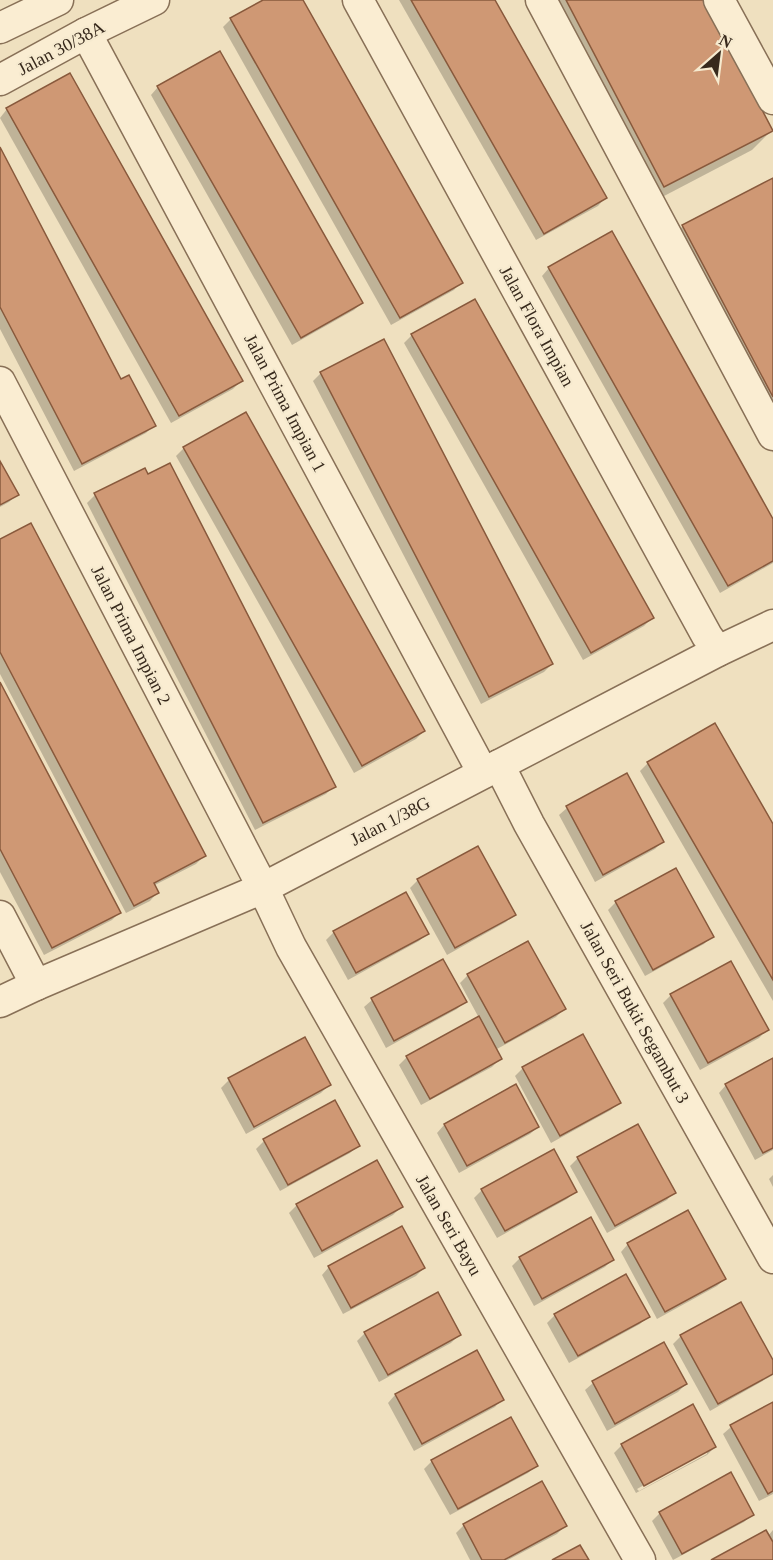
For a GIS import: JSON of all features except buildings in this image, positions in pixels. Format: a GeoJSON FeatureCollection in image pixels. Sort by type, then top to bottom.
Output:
{"type":"FeatureCollection","features":[{"type":"Feature","properties":{"kind":"street"},"geometry":{"type":"LineString","coordinates":[[10,75],[0,30],[58,0]]}},
{"type":"Feature","properties":{"kind":"street","name":"Jalan 30/38A"},"geometry":{"type":"LineString","coordinates":[[10,75],[154,0]]}},
{"type":"Feature","properties":{"kind":"street","name":"Jalan Flora Impian"},"geometry":{"type":"LineString","coordinates":[[358,0],[702,626],[718,651]]}},
{"type":"Feature","properties":{"kind":"street"},"geometry":{"type":"LineString","coordinates":[[541,0],[773,435]]}},
{"type":"Feature","properties":{"kind":"street"},"geometry":{"type":"LineString","coordinates":[[719,0],[773,99]]}},
{"type":"Feature","properties":{"kind":"street","name":"Jalan Prima Impian 1"},"geometry":{"type":"LineString","coordinates":[[87,33],[491,769]]}},
{"type":"Feature","properties":{"kind":"street","name":"Jalan Prima Impian 2"},"geometry":{"type":"LineString","coordinates":[[0,381],[263,888]]}},
{"type":"Feature","properties":{"kind":"street","name":"Jalan 1/38G"},"geometry":{"type":"LineString","coordinates":[[0,1002],[263,888],[718,651],[773,625]]}},
{"type":"Feature","properties":{"kind":"street","name":"Jalan Seri Bukit Segambut 3"},"geometry":{"type":"LineString","coordinates":[[491,769],[529,824],[773,1258]]}},
{"type":"Feature","properties":{"kind":"street","name":"Jalan Seri Bayu"},"geometry":{"type":"LineString","coordinates":[[263,888],[294,952],[639,1560]]}},
{"type":"Feature","properties":{"kind":"street"},"geometry":{"type":"LineString","coordinates":[[0,916],[36,985]]}}]}
